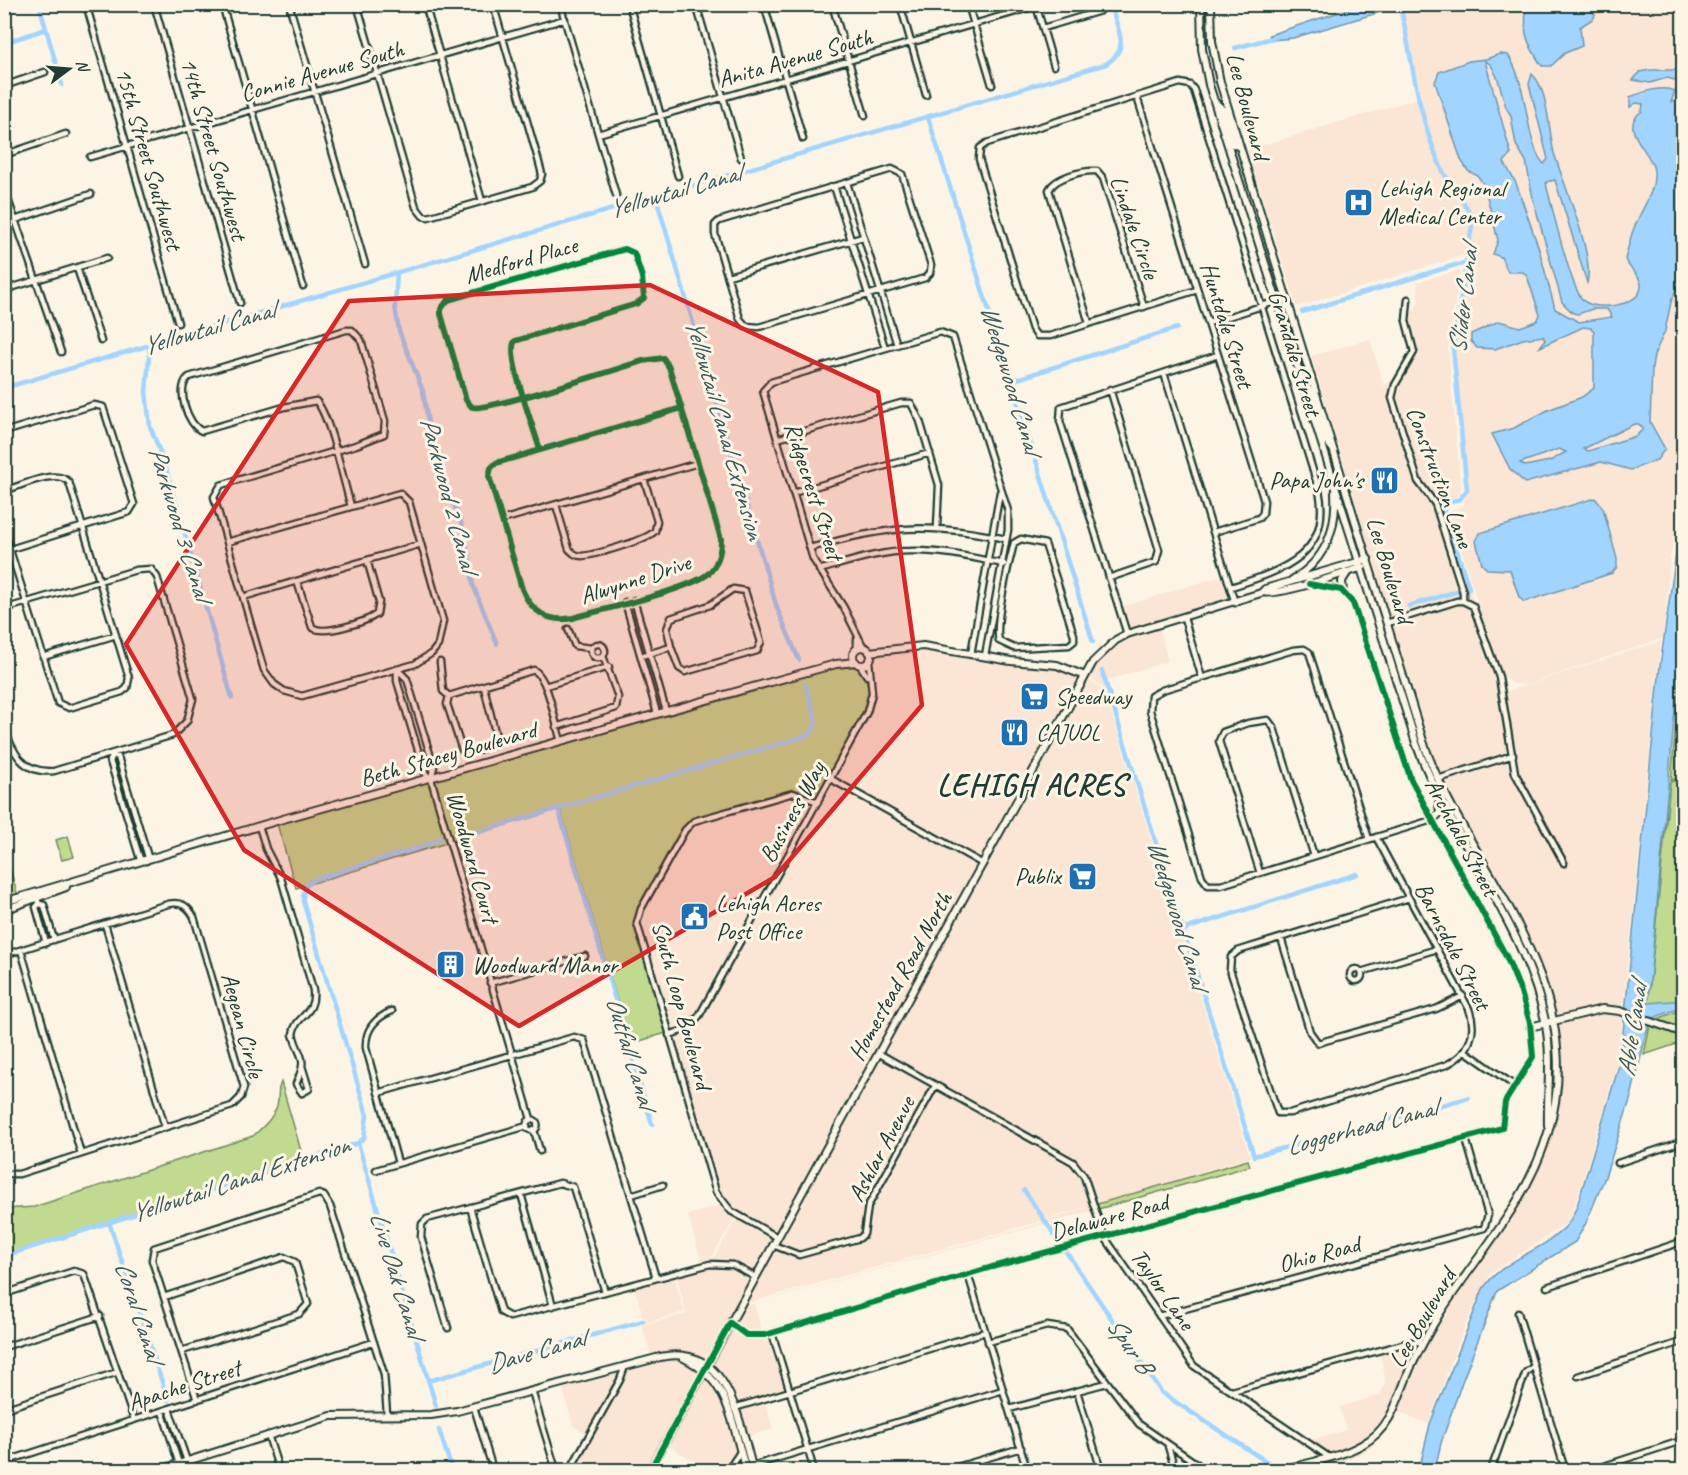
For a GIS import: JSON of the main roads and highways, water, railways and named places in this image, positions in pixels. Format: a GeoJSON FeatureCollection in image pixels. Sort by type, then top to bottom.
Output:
{"type":"FeatureCollection","features":[{"type":"Feature","properties":{"kind":"main road","name":"Lee Boulevard"},"geometry":{"type":"LineString","coordinates":[[1201,4],[1202,49],[1214,101],[1392,669],[1431,782],[1531,974],[1546,1024],[1549,1050],[1549,1130]]}},
{"type":"Feature","properties":{"kind":"main road","name":"Lee Boulevard"},"geometry":{"type":"LineString","coordinates":[[1211,4],[1215,62],[1409,697],[1438,779],[1490,873],[1540,971],[1555,1023],[1558,1088],[1555,1111],[1549,1130],[1522,1194],[1423,1342],[1392,1413],[1382,1428],[1365,1444],[1281,1470]]}},
{"type":"Feature","properties":{"kind":"main road"},"geometry":{"type":"LineString","coordinates":[[1214,101],[1222,109],[1233,144],[1240,147]]}},
{"type":"Feature","properties":{"kind":"main road"},"geometry":{"type":"LineString","coordinates":[[1302,382],[1310,389],[1326,440],[1334,449]]}},
{"type":"Feature","properties":{"kind":"main road"},"geometry":{"type":"LineString","coordinates":[[1280,585],[1311,566],[1329,542],[1336,510],[1330,471]]}},
{"type":"Feature","properties":{"kind":"main road","name":"Homestead Road North"},"geometry":{"type":"LineString","coordinates":[[650,1470],[1085,676],[1106,649],[1127,634],[1235,603],[1280,585],[1369,562]]}},
{"type":"Feature","properties":{"kind":"main road","name":"Homestead Road North"},"geometry":{"type":"LineString","coordinates":[[1262,592],[1270,593],[1309,584],[1347,572],[1360,565]]}},
{"type":"Feature","properties":{"kind":"main road"},"geometry":{"type":"LineString","coordinates":[[1343,592],[1342,581],[1347,572]]}},
{"type":"Feature","properties":{"kind":"main road","name":"Beth Stacey Boulevard"},"geometry":{"type":"LineString","coordinates":[[4,902],[72,884],[259,826],[884,650],[923,646],[1057,665],[1085,676]]}},
{"type":"Feature","properties":{"kind":"main road"},"geometry":{"type":"LineString","coordinates":[[1392,669],[1409,697]]}},
{"type":"Feature","properties":{"kind":"main road"},"geometry":{"type":"LineString","coordinates":[[1431,782],[1438,779]]}},
{"type":"Feature","properties":{"kind":"main road"},"geometry":{"type":"LineString","coordinates":[[1438,796],[1440,811],[1432,820],[1444,818],[1451,821]]}},
{"type":"Feature","properties":{"kind":"main road"},"geometry":{"type":"LineString","coordinates":[[1461,840],[1468,845],[1485,874],[1490,873]]}},
{"type":"Feature","properties":{"kind":"main road","name":"Beth Stacey Boulevard"},"geometry":{"type":"LineString","coordinates":[[4,910],[38,902],[72,884]]}},
{"type":"Feature","properties":{"kind":"main road"},"geometry":{"type":"LineString","coordinates":[[1530,1027],[1555,1023],[1596,1010],[1620,1011],[1683,1033]]}},
{"type":"Feature","properties":{"kind":"main road"},"geometry":{"type":"LineString","coordinates":[[159,1470],[331,1416],[439,1414],[474,1407],[662,1356],[678,1355],[721,1377],[734,1408],[750,1469]]}},
{"type":"Feature","properties":{"kind":"main road"},"geometry":{"type":"LineString","coordinates":[[705,1367],[721,1390],[740,1452],[750,1469]]}},
{"type":"Feature","properties":{"kind":"water"},"geometry":{"type":"Polygon","coordinates":[[[1364,4],[1404,5],[1293,38],[1272,40],[1269,35],[1364,4]]]}},
{"type":"Feature","properties":{"kind":"water"},"geometry":{"type":"Polygon","coordinates":[[[1523,5],[1587,5],[1587,8],[1595,14],[1594,18],[1580,27],[1582,46],[1565,53],[1551,66],[1542,66],[1527,38],[1523,5]]]}},
{"type":"Feature","properties":{"kind":"water"},"geometry":{"type":"Polygon","coordinates":[[[1500,54],[1508,55],[1520,82],[1533,143],[1544,164],[1548,159],[1529,84],[1532,74],[1541,89],[1554,153],[1582,237],[1588,271],[1587,283],[1555,180],[1546,182],[1547,188],[1572,279],[1582,299],[1595,305],[1625,303],[1639,294],[1641,287],[1639,279],[1625,259],[1634,228],[1653,186],[1654,171],[1634,133],[1635,118],[1642,111],[1643,104],[1636,103],[1630,107],[1630,97],[1652,90],[1670,89],[1675,91],[1671,102],[1683,99],[1682,275],[1671,302],[1665,331],[1654,355],[1652,368],[1650,422],[1665,449],[1657,460],[1631,470],[1601,462],[1525,483],[1510,469],[1492,434],[1514,428],[1548,410],[1582,397],[1594,388],[1594,331],[1583,327],[1540,347],[1545,340],[1543,336],[1523,339],[1495,349],[1477,348],[1471,341],[1471,334],[1499,321],[1520,327],[1537,321],[1540,315],[1527,276],[1523,272],[1508,272],[1501,257],[1493,254],[1498,240],[1484,185],[1478,176],[1468,171],[1461,160],[1435,82],[1439,72],[1469,61],[1500,54]],[[1485,61],[1511,154],[1504,162],[1516,183],[1539,249],[1555,309],[1579,322],[1612,317],[1607,309],[1573,313],[1562,302],[1533,199],[1526,161],[1516,145],[1511,116],[1498,79],[1491,65],[1485,61]],[[1634,424],[1583,449],[1588,451],[1636,436],[1643,429],[1639,424],[1634,424]],[[1559,449],[1520,463],[1525,466],[1550,461],[1566,452],[1559,449]]]}},
{"type":"Feature","properties":{"kind":"water"},"geometry":{"type":"Polygon","coordinates":[[[1683,70],[1683,82],[1667,78],[1650,83],[1633,80],[1640,72],[1683,70]]]}},
{"type":"Feature","properties":{"kind":"water"},"geometry":{"type":"Polygon","coordinates":[[[1595,498],[1603,508],[1617,559],[1617,567],[1612,573],[1524,602],[1519,597],[1510,570],[1487,569],[1482,564],[1476,541],[1480,533],[1595,498]]]}},
{"type":"Feature","properties":{"kind":"water","name":"Able Canal"},"geometry":{"type":"Polygon","coordinates":[[[1683,503],[1682,634],[1648,1003],[1683,1000],[1683,1007],[1650,1019],[1631,1097],[1605,1177],[1586,1223],[1575,1242],[1497,1291],[1462,1382],[1441,1443],[1435,1470],[1419,1470],[1430,1424],[1483,1289],[1501,1270],[1556,1235],[1568,1224],[1577,1206],[1620,1062],[1660,666],[1683,503]]]}},
{"type":"Feature","properties":{"kind":"waterway"},"geometry":{"type":"LineString","coordinates":[[39,4],[62,85]]}},
{"type":"Feature","properties":{"kind":"waterway","name":"Yellowtail Canal"},"geometry":{"type":"LineString","coordinates":[[4,388],[1106,64],[1114,58],[1121,44],[1119,29],[1110,4]]}},
{"type":"Feature","properties":{"kind":"waterway","name":"Slider Canal"},"geometry":{"type":"LineString","coordinates":[[1400,4],[1420,106],[1432,145],[1443,172],[1473,219],[1453,349],[1467,490],[1460,499],[1442,504],[1469,588],[1466,589]]}},
{"type":"Feature","properties":{"kind":"waterway"},"geometry":{"type":"LineString","coordinates":[[4,43],[46,29]]}},
{"type":"Feature","properties":{"kind":"waterway"},"geometry":{"type":"LineString","coordinates":[[1235,48],[1276,37]]}},
{"type":"Feature","properties":{"kind":"waterway","name":"Wedgewood Canal"},"geometry":{"type":"LineString","coordinates":[[928,117],[1093,642]]}},
{"type":"Feature","properties":{"kind":"waterway","name":"Yellowtail Canal Extension"},"geometry":{"type":"LineString","coordinates":[[656,197],[777,608],[799,660]]}},
{"type":"Feature","properties":{"kind":"waterway"},"geometry":{"type":"LineString","coordinates":[[1302,312],[1455,265],[1467,264]]}},
{"type":"Feature","properties":{"kind":"waterway","name":"Parkwood 2 Canal"},"geometry":{"type":"LineString","coordinates":[[397,273],[395,307],[399,331],[423,391],[433,454],[461,522],[473,585],[497,644]]}},
{"type":"Feature","properties":{"kind":"waterway"},"geometry":{"type":"LineString","coordinates":[[1011,381],[1177,328]]}},
{"type":"Feature","properties":{"kind":"waterway","name":"Parkwood 3 Canal"},"geometry":{"type":"LineString","coordinates":[[150,346],[146,392],[150,426],[165,465],[232,698]]}},
{"type":"Feature","properties":{"kind":"waterway","name":"Slider Canal"},"geometry":{"type":"LineString","coordinates":[[1409,606],[1458,591]]}},
{"type":"Feature","properties":{"kind":"waterway","name":"Slider Canal"},"geometry":{"type":"LineString","coordinates":[[1396,611],[1402,609]]}},
{"type":"Feature","properties":{"kind":"waterway","name":"Wedgewood Canal"},"geometry":{"type":"LineString","coordinates":[[1102,671],[1254,1156],[1468,1098]]}},
{"type":"Feature","properties":{"kind":"waterway","name":"Yellowtail Canal Extension"},"geometry":{"type":"LineString","coordinates":[[457,834],[464,836],[803,737],[811,733],[816,723],[806,685]]}},
{"type":"Feature","properties":{"kind":"waterway","name":"Outfall Canal"},"geometry":{"type":"LineString","coordinates":[[558,808],[652,1124]]}},
{"type":"Feature","properties":{"kind":"waterway","name":"Yellowtail Canal Extension"},"geometry":{"type":"LineString","coordinates":[[4,1256],[358,1143],[364,1138],[367,1115],[303,901],[304,890],[316,879],[425,846],[441,838]]}},
{"type":"Feature","properties":{"kind":"waterway"},"geometry":{"type":"LineString","coordinates":[[1182,930],[1357,874]]}},
{"type":"Feature","properties":{"kind":"waterway","name":"Live Oak Canal"},"geometry":{"type":"LineString","coordinates":[[358,1143],[436,1406]]}},
{"type":"Feature","properties":{"kind":"waterway","name":"Spur B"},"geometry":{"type":"LineString","coordinates":[[1024,1190],[1162,1393],[1270,1464]]}},
{"type":"Feature","properties":{"kind":"waterway","name":"Coral Canal"},"geometry":{"type":"LineString","coordinates":[[109,1222],[168,1400]]}},
{"type":"Feature","properties":{"kind":"waterway","name":"Dave Canal"},"geometry":{"type":"LineString","coordinates":[[428,1381],[643,1321]]}},
{"type":"Feature","properties":{"kind":"waterway","name":"Live Oak Canal"},"geometry":{"type":"LineString","coordinates":[[439,1430],[452,1470]]}},
{"type":"Feature","properties":{"kind":"place","name":"Lehigh Regional Medical Center"},"geometry":{"type":"Point","coordinates":[1358,202]}},
{"type":"Feature","properties":{"kind":"place","name":"Papa John's"},"geometry":{"type":"Point","coordinates":[1384,480]}},
{"type":"Feature","properties":{"kind":"place","name":"Speedway"},"geometry":{"type":"Point","coordinates":[1034,696]}},
{"type":"Feature","properties":{"kind":"place","name":"CAJUOL"},"geometry":{"type":"Point","coordinates":[1015,732]}},
{"type":"Feature","properties":{"kind":"place","name":"Publix"},"geometry":{"type":"Point","coordinates":[1082,876]}},
{"type":"Feature","properties":{"kind":"place","name":"Lehigh Acres Post Office"},"geometry":{"type":"Point","coordinates":[695,917]}},
{"type":"Feature","properties":{"kind":"place","name":"Woodward Manor"},"geometry":{"type":"Point","coordinates":[451,965]}},
{"type":"Feature","properties":{"kind":"district","name":"LEHIGH ACRES"},"geometry":{"type":"Point","coordinates":[1032,785]}},
{"type":"Feature","properties":{"kind":"water label","name":"Loggerhead Canal"},"geometry":{"type":"Point","coordinates":[1361,1127]}}]}
